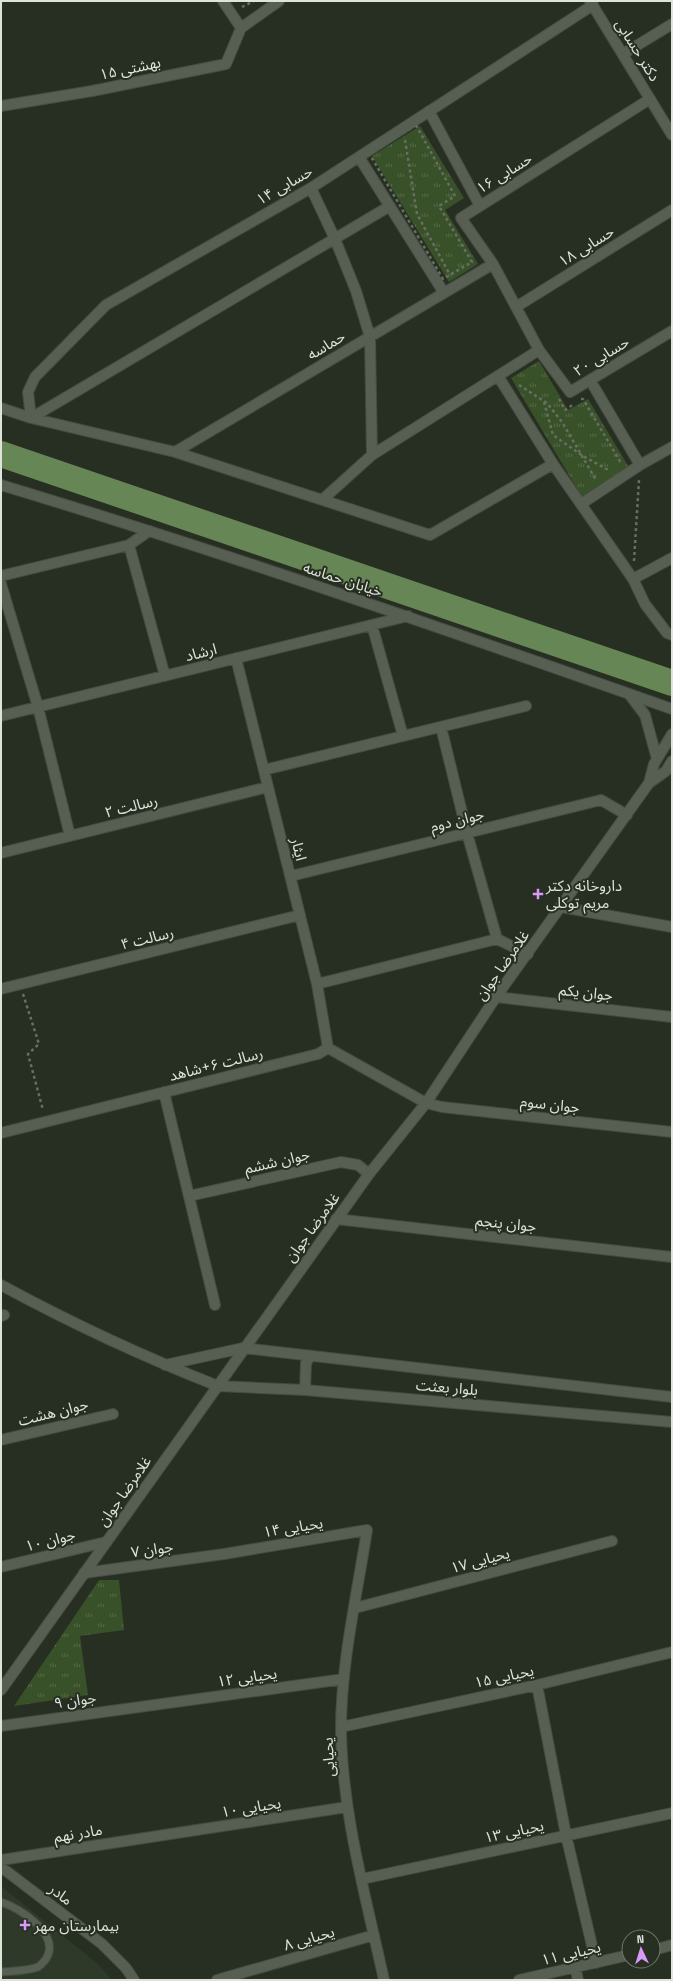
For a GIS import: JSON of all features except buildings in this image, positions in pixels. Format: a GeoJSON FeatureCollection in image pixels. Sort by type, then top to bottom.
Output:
{"type":"FeatureCollection","features":[{"type":"Feature","properties":{"kind":"street"},"geometry":{"type":"LineString","coordinates":[[224,1],[241,28],[279,1]]}},
{"type":"Feature","properties":{"kind":"street","name":"دکتر حسابی"},"geometry":{"type":"LineString","coordinates":[[592,3],[672,134]]}},
{"type":"Feature","properties":{"kind":"street","name":"حسابی ۱۴"},"geometry":{"type":"LineString","coordinates":[[31,418],[28,392],[35,377],[106,305],[311,188],[359,156],[403,130],[592,3]]}},
{"type":"Feature","properties":{"kind":"street"},"geometry":{"type":"LineString","coordinates":[[623,54],[672,24]]}},
{"type":"Feature","properties":{"kind":"street","name":"بهشتی ۱۵"},"geometry":{"type":"LineString","coordinates":[[1,106],[92,91],[226,64],[241,28]]}},
{"type":"Feature","properties":{"kind":"street","name":"حسابی ۱۶"},"geometry":{"type":"LineString","coordinates":[[516,307],[492,264],[461,218],[650,99]]}},
{"type":"Feature","properties":{"kind":"street"},"geometry":{"type":"LineString","coordinates":[[428,112],[480,206]]}},
{"type":"Feature","properties":{"kind":"street"},"geometry":{"type":"LineString","coordinates":[[359,156],[444,293]]}},
{"type":"Feature","properties":{"kind":"street"},"geometry":{"type":"LineString","coordinates":[[311,188],[335,239],[356,291],[370,337],[372,455]]}},
{"type":"Feature","properties":{"kind":"street"},"geometry":{"type":"LineString","coordinates":[[31,418],[390,206]]}},
{"type":"Feature","properties":{"kind":"street","name":"حسابی ۱۸"},"geometry":{"type":"LineString","coordinates":[[516,307],[672,210]]}},
{"type":"Feature","properties":{"kind":"street","name":"حماسه"},"geometry":{"type":"LineString","coordinates":[[175,452],[492,264]]}},
{"type":"Feature","properties":{"kind":"street","name":"حسابی ۲۰"},"geometry":{"type":"LineString","coordinates":[[516,307],[539,350],[570,392],[672,331]]}},
{"type":"Feature","properties":{"kind":"street"},"geometry":{"type":"LineString","coordinates":[[322,500],[372,455],[539,350]]}},
{"type":"Feature","properties":{"kind":"street"},"geometry":{"type":"LineString","coordinates":[[500,375],[553,464],[633,579],[645,604],[667,633],[672,636]]}},
{"type":"Feature","properties":{"kind":"street"},"geometry":{"type":"LineString","coordinates":[[590,380],[640,465]]}},
{"type":"Feature","properties":{"kind":"street"},"geometry":{"type":"LineString","coordinates":[[1,408],[31,418],[175,452],[430,535],[553,464]]}},
{"type":"Feature","properties":{"kind":"street"},"geometry":{"type":"LineString","coordinates":[[581,504],[640,465],[672,447]]}},
{"type":"Feature","properties":{"kind":"street","name":"خیابان حماسه"},"geometry":{"type":"LineString","coordinates":[[1,485],[149,531],[408,616],[672,709]]}},
{"type":"Feature","properties":{"kind":"street"},"geometry":{"type":"LineString","coordinates":[[1,576],[129,545],[149,531]]}},
{"type":"Feature","properties":{"kind":"street"},"geometry":{"type":"LineString","coordinates":[[129,545],[165,676]]}},
{"type":"Feature","properties":{"kind":"street"},"geometry":{"type":"LineString","coordinates":[[633,579],[672,558]]}},
{"type":"Feature","properties":{"kind":"street"},"geometry":{"type":"LineString","coordinates":[[1,584],[38,707],[70,836]]}},
{"type":"Feature","properties":{"kind":"street","name":"ارشاد"},"geometry":{"type":"LineString","coordinates":[[1,716],[408,616]]}},
{"type":"Feature","properties":{"kind":"street"},"geometry":{"type":"LineString","coordinates":[[372,625],[404,736]]}},
{"type":"Feature","properties":{"kind":"street","name":"ایثار"},"geometry":{"type":"LineString","coordinates":[[236,658],[317,984],[328,1048]]}},
{"type":"Feature","properties":{"kind":"street"},"geometry":{"type":"LineString","coordinates":[[630,694],[645,715],[657,759]]}},
{"type":"Feature","properties":{"kind":"street"},"geometry":{"type":"LineString","coordinates":[[264,770],[526,706]]}},
{"type":"Feature","properties":{"kind":"street"},"geometry":{"type":"LineString","coordinates":[[441,727],[467,833],[496,939]]}},
{"type":"Feature","properties":{"kind":"street","name":"غلامرضا جوان"},"geometry":{"type":"LineString","coordinates":[[1,1690],[368,1174],[426,1103],[496,997],[649,783],[657,759],[672,734]]}},
{"type":"Feature","properties":{"kind":"street","name":"غلامرضا جوان"},"geometry":{"type":"LineString","coordinates":[[649,783],[666,770],[672,762]]}},
{"type":"Feature","properties":{"kind":"street","name":"رسالت ۲"},"geometry":{"type":"LineString","coordinates":[[1,853],[268,788]]}},
{"type":"Feature","properties":{"kind":"street","name":"جوان دوم"},"geometry":{"type":"LineString","coordinates":[[291,876],[601,800],[627,815]]}},
{"type":"Feature","properties":{"kind":"street"},"geometry":{"type":"LineString","coordinates":[[561,907],[672,927]]}},
{"type":"Feature","properties":{"kind":"street","name":"رسالت ۴"},"geometry":{"type":"LineString","coordinates":[[1,989],[300,915]]}},
{"type":"Feature","properties":{"kind":"street"},"geometry":{"type":"LineString","coordinates":[[317,984],[496,939],[528,954]]}},
{"type":"Feature","properties":{"kind":"street","name":"جوان یکم"},"geometry":{"type":"LineString","coordinates":[[496,997],[672,1016]]}},
{"type":"Feature","properties":{"kind":"street"},"geometry":{"type":"LineString","coordinates":[[328,1048],[426,1103]]}},
{"type":"Feature","properties":{"kind":"street","name":"رسالت ۶+شاهد"},"geometry":{"type":"LineString","coordinates":[[1,1133],[318,1054],[328,1048]]}},
{"type":"Feature","properties":{"kind":"street"},"geometry":{"type":"LineString","coordinates":[[164,1092],[215,1305]]}},
{"type":"Feature","properties":{"kind":"street","name":"جوان سوم"},"geometry":{"type":"LineString","coordinates":[[426,1103],[442,1107],[672,1132]]}},
{"type":"Feature","properties":{"kind":"street","name":"جوان ششم"},"geometry":{"type":"LineString","coordinates":[[189,1196],[341,1162],[358,1165],[368,1174]]}},
{"type":"Feature","properties":{"kind":"street","name":"جوان پنجم"},"geometry":{"type":"LineString","coordinates":[[336,1219],[672,1257]]}},
{"type":"Feature","properties":{"kind":"street","name":"بلوار بعثت"},"geometry":{"type":"LineString","coordinates":[[1,1285],[42,1307],[165,1365],[218,1386],[305,1390],[672,1422]]}},
{"type":"Feature","properties":{"kind":"street","name":"بلوار بعثت"},"geometry":{"type":"LineString","coordinates":[[165,1365],[243,1348],[672,1397]]}},
{"type":"Feature","properties":{"kind":"street"},"geometry":{"type":"LineString","coordinates":[[305,1390],[306,1363],[310,1356]]}},
{"type":"Feature","properties":{"kind":"street","name":"جوان هشت"},"geometry":{"type":"LineString","coordinates":[[1,1440],[113,1414]]}},
{"type":"Feature","properties":{"kind":"street","name":"یحیایی ۱۴"},"geometry":{"type":"LineString","coordinates":[[224,1554],[367,1530]]}},
{"type":"Feature","properties":{"kind":"street","name":"یحیایی"},"geometry":{"type":"LineString","coordinates":[[367,1530],[344,1679],[341,1727],[342,1764],[347,1807],[384,1980]]}},
{"type":"Feature","properties":{"kind":"street","name":"یحیایی ۱۷"},"geometry":{"type":"LineString","coordinates":[[355,1608],[612,1541]]}},
{"type":"Feature","properties":{"kind":"street","name":"جوان ۱۰"},"geometry":{"type":"LineString","coordinates":[[1,1567],[106,1542]]}},
{"type":"Feature","properties":{"kind":"street","name":"جوان ۷"},"geometry":{"type":"LineString","coordinates":[[84,1573],[224,1554]]}},
{"type":"Feature","properties":{"kind":"street","name":"یحیایی ۱۵"},"geometry":{"type":"LineString","coordinates":[[341,1727],[537,1685],[672,1652]]}},
{"type":"Feature","properties":{"kind":"street","name":"یحیایی ۱۲"},"geometry":{"type":"LineString","coordinates":[[154,1705],[344,1679]]}},
{"type":"Feature","properties":{"kind":"street"},"geometry":{"type":"LineString","coordinates":[[537,1685],[566,1836],[596,1963]]}},
{"type":"Feature","properties":{"kind":"street","name":"جوان ۹"},"geometry":{"type":"LineString","coordinates":[[1,1726],[154,1705]]}},
{"type":"Feature","properties":{"kind":"street","name":"یحیایی ۱۰"},"geometry":{"type":"LineString","coordinates":[[160,1836],[347,1807]]}},
{"type":"Feature","properties":{"kind":"street","name":"یحیایی ۱۳"},"geometry":{"type":"LineString","coordinates":[[362,1879],[672,1813]]}},
{"type":"Feature","properties":{"kind":"street","name":"مادر نهم"},"geometry":{"type":"LineString","coordinates":[[1,1860],[160,1836]]}},
{"type":"Feature","properties":{"kind":"street","name":"مادر"},"geometry":{"type":"LineString","coordinates":[[1,1867],[102,1944],[126,1968],[134,1980]]}},
{"type":"Feature","properties":{"kind":"street","name":"یحیایی ۸"},"geometry":{"type":"LineString","coordinates":[[217,1980],[374,1935]]}},
{"type":"Feature","properties":{"kind":"street"},"geometry":{"type":"LineString","coordinates":[[661,1948],[672,1945]]}},
{"type":"Feature","properties":{"kind":"street","name":"یحیایی ۱۱"},"geometry":{"type":"LineString","coordinates":[[519,1980],[621,1957]]}},
{"type":"Feature","properties":{"kind":"street"},"geometry":{"type":"LineString","coordinates":[[575,1967],[578,1980]]}},
{"type":"Feature","properties":{"kind":"lane"},"geometry":{"type":"LineString","coordinates":[[1,1902],[12,1906],[42,1930],[47,1935],[50,1950],[43,1963],[37,1967],[1,1972]]}},
{"type":"Feature","properties":{"kind":"path"},"geometry":{"type":"LineString","coordinates":[[238,4],[241,8],[254,1]]}},
{"type":"Feature","properties":{"kind":"path"},"geometry":{"type":"LineString","coordinates":[[416,125],[455,196],[439,206],[472,262],[450,276],[443,278],[369,153],[403,130],[416,125]]}},
{"type":"Feature","properties":{"kind":"path"},"geometry":{"type":"LineString","coordinates":[[403,130],[417,214],[450,276]]}},
{"type":"Feature","properties":{"kind":"path"},"geometry":{"type":"LineString","coordinates":[[500,375],[544,401],[562,422],[602,491]]}},
{"type":"Feature","properties":{"kind":"path"},"geometry":{"type":"LineString","coordinates":[[558,397],[565,410],[583,399],[624,468]]}},
{"type":"Feature","properties":{"kind":"path"},"geometry":{"type":"LineString","coordinates":[[544,401],[553,435],[583,456],[614,474]]}},
{"type":"Feature","properties":{"kind":"path"},"geometry":{"type":"LineString","coordinates":[[633,579],[640,465]]}},
{"type":"Feature","properties":{"kind":"path"},"geometry":{"type":"LineString","coordinates":[[19,984],[39,1044],[28,1054],[46,1121]]}},
{"type":"Feature","properties":{"kind":"shaded area","name":"بیمارستان مهر"},"geometry":{"type":"Polygon","coordinates":[[[1,1886],[98,1964],[112,1980],[1,1980],[1,1886]]]}},
{"type":"Feature","properties":{"kind":"green space"},"geometry":{"type":"Polygon","coordinates":[[[420,126],[464,198],[445,210],[478,264],[449,282],[372,156],[420,126]]]}},
{"type":"Feature","properties":{"kind":"green space"},"geometry":{"type":"Polygon","coordinates":[[[539,361],[568,410],[588,399],[630,469],[582,497],[511,378],[539,361]]]}},
{"type":"Feature","properties":{"kind":"green space"},"geometry":{"type":"Polygon","coordinates":[[[99,1580],[119,1580],[124,1630],[80,1636],[88,1695],[14,1706],[99,1580]]]}},
{"type":"Feature","properties":{"kind":"waterway"},"geometry":{"type":"LineString","coordinates":[[1,454],[672,683]]}},
{"type":"Feature","properties":{"kind":"place","name":"داروخانه دکتر مریم توکلی"},"geometry":{"type":"Point","coordinates":[538,894]}},
{"type":"Feature","properties":{"kind":"place","name":"بیمارستان مهر"},"geometry":{"type":"Point","coordinates":[25,1925]}}]}
